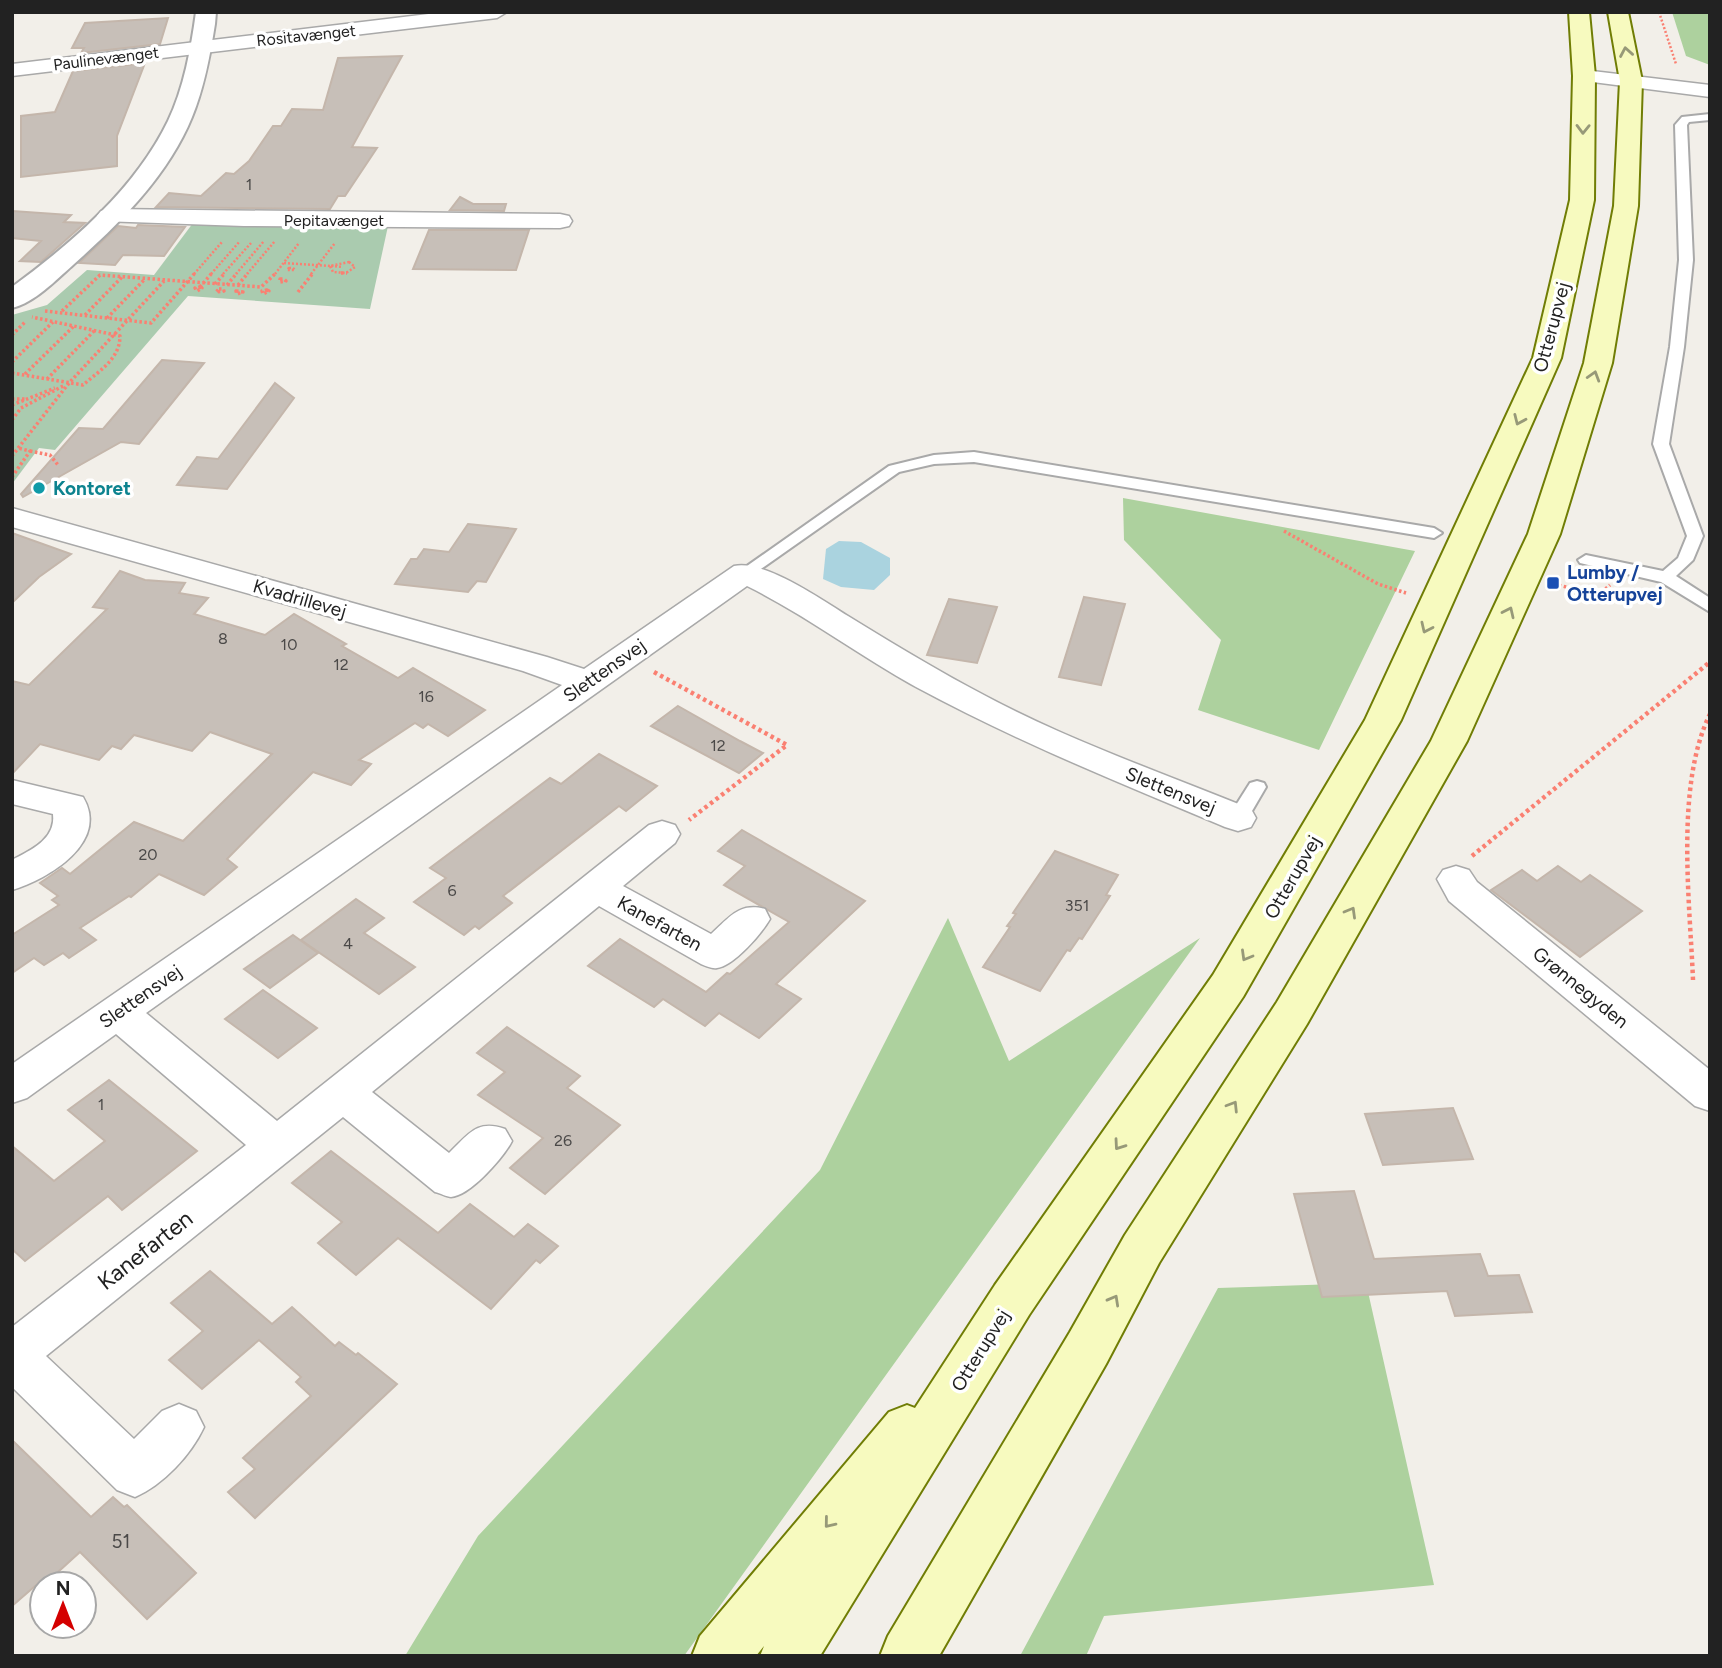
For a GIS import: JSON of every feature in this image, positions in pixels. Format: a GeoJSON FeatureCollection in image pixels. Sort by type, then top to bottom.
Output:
{"type":"FeatureCollection","features":[{"type":"Feature","properties":{"kind":"main road","name":"Otterupvej"},"geometry":{"type":"LineString","coordinates":[[788,1656],[1012,1300],[1228,986],[1383,720],[1547,358],[1582,200],[1613,82],[1579,12]]}},
{"type":"Feature","properties":{"kind":"main road"},"geometry":{"type":"LineString","coordinates":[[1586,12],[1598,23],[1613,82]]}},
{"type":"Feature","properties":{"kind":"main road","name":"Otterupvej"},"geometry":{"type":"LineString","coordinates":[[908,1656],[1143,1249],[1292,1013],[1450,741],[1544,534],[1598,363],[1626,206],[1613,82],[1618,12]]}},
{"type":"Feature","properties":{"kind":"main road"},"geometry":{"type":"LineString","coordinates":[[720,1656],[1012,1300]]}},
{"type":"Feature","properties":{"kind":"main road"},"geometry":{"type":"LineString","coordinates":[[937,1656],[1088,1348]]}},
{"type":"Feature","properties":{"kind":"street"},"geometry":{"type":"LineString","coordinates":[[21,309],[24,282],[109,216],[164,149],[179,120],[206,12]]}},
{"type":"Feature","properties":{"kind":"street","name":"Rositavænget"},"geometry":{"type":"LineString","coordinates":[[199,46],[497,12]]}},
{"type":"Feature","properties":{"kind":"street","name":"Paulinevænget"},"geometry":{"type":"LineString","coordinates":[[12,70],[199,46]]}},
{"type":"Feature","properties":{"kind":"street"},"geometry":{"type":"LineString","coordinates":[[1613,82],[1710,90]]}},
{"type":"Feature","properties":{"kind":"street"},"geometry":{"type":"LineString","coordinates":[[1613,82],[1710,97]]}},
{"type":"Feature","properties":{"kind":"street","name":"Pepitavænget"},"geometry":{"type":"LineString","coordinates":[[109,216],[560,220]]}},
{"type":"Feature","properties":{"kind":"street","name":"Kvadrillevej"},"geometry":{"type":"LineString","coordinates":[[12,517],[535,664],[587,682]]}},
{"type":"Feature","properties":{"kind":"street","name":"Slettensvej"},"geometry":{"type":"LineString","coordinates":[[12,1086],[744,573],[802,601],[925,678],[1045,738],[1238,818]]}},
{"type":"Feature","properties":{"kind":"street"},"geometry":{"type":"LineString","coordinates":[[12,792],[70,806],[74,820],[66,844],[12,877]]}},
{"type":"Feature","properties":{"kind":"street","name":"Kanefarten"},"geometry":{"type":"LineString","coordinates":[[179,1427],[135,1473],[12,1355],[277,1146],[662,835]]}},
{"type":"Feature","properties":{"kind":"street","name":"Grønnegyden"},"geometry":{"type":"LineString","coordinates":[[1456,879],[1462,891],[1710,1094]]}},
{"type":"Feature","properties":{"kind":"street","name":"Kanefarten"},"geometry":{"type":"LineString","coordinates":[[597,888],[715,954],[751,919]]}},
{"type":"Feature","properties":{"kind":"street"},"geometry":{"type":"LineString","coordinates":[[117,1012],[277,1146]]}},
{"type":"Feature","properties":{"kind":"street"},"geometry":{"type":"LineString","coordinates":[[343,1093],[451,1179],[490,1141]]}},
{"type":"Feature","properties":{"kind":"lane"},"geometry":{"type":"LineString","coordinates":[[1667,576],[1685,560],[1695,536],[1661,444],[1677,347],[1686,260],[1681,125],[1686,119],[1710,117]]}},
{"type":"Feature","properties":{"kind":"lane"},"geometry":{"type":"LineString","coordinates":[[744,573],[894,469],[921,460],[950,457],[974,457],[1434,533]]}},
{"type":"Feature","properties":{"kind":"lane"},"geometry":{"type":"LineString","coordinates":[[1586,560],[1667,576],[1693,591],[1710,607]]}},
{"type":"Feature","properties":{"kind":"lane"},"geometry":{"type":"LineString","coordinates":[[1238,818],[1257,787]]}},
{"type":"Feature","properties":{"kind":"path"},"geometry":{"type":"LineString","coordinates":[[1659,12],[1673,61],[1677,66]]}},
{"type":"Feature","properties":{"kind":"path"},"geometry":{"type":"LineString","coordinates":[[202,285],[248,232]]}},
{"type":"Feature","properties":{"kind":"path"},"geometry":{"type":"LineString","coordinates":[[223,286],[270,234]]}},
{"type":"Feature","properties":{"kind":"path"},"geometry":{"type":"LineString","coordinates":[[240,288],[281,235]]}},
{"type":"Feature","properties":{"kind":"path"},"geometry":{"type":"LineString","coordinates":[[62,311],[100,275],[262,289],[304,237]]}},
{"type":"Feature","properties":{"kind":"path"},"geometry":{"type":"LineString","coordinates":[[298,292],[337,239]]}},
{"type":"Feature","properties":{"kind":"path"},"geometry":{"type":"LineString","coordinates":[[36,312],[62,311],[151,323],[224,240]]}},
{"type":"Feature","properties":{"kind":"path"},"geometry":{"type":"LineString","coordinates":[[214,284],[251,243]]}},
{"type":"Feature","properties":{"kind":"path"},"geometry":{"type":"LineString","coordinates":[[206,251],[214,251]]}},
{"type":"Feature","properties":{"kind":"path"},"geometry":{"type":"LineString","coordinates":[[349,262],[355,267],[339,274],[333,272],[330,267],[349,262]]}},
{"type":"Feature","properties":{"kind":"path"},"geometry":{"type":"LineString","coordinates":[[284,263],[343,267]]}},
{"type":"Feature","properties":{"kind":"path"},"geometry":{"type":"LineString","coordinates":[[279,268],[288,269]]}},
{"type":"Feature","properties":{"kind":"path"},"geometry":{"type":"LineString","coordinates":[[85,315],[122,277]]}},
{"type":"Feature","properties":{"kind":"path"},"geometry":{"type":"LineString","coordinates":[[107,318],[145,279]]}},
{"type":"Feature","properties":{"kind":"path"},"geometry":{"type":"LineString","coordinates":[[271,279],[279,280]]}},
{"type":"Feature","properties":{"kind":"path"},"geometry":{"type":"LineString","coordinates":[[12,456],[69,383],[165,281]]}},
{"type":"Feature","properties":{"kind":"path"},"geometry":{"type":"LineString","coordinates":[[12,373],[83,385],[115,355],[122,338],[115,334],[54,322],[21,309]]}},
{"type":"Feature","properties":{"kind":"path"},"geometry":{"type":"LineString","coordinates":[[12,362],[54,322]]}},
{"type":"Feature","properties":{"kind":"path"},"geometry":{"type":"LineString","coordinates":[[25,374],[75,326]]}},
{"type":"Feature","properties":{"kind":"path"},"geometry":{"type":"LineString","coordinates":[[47,379],[95,330]]}},
{"type":"Feature","properties":{"kind":"path"},"geometry":{"type":"LineString","coordinates":[[12,405],[69,383]]}},
{"type":"Feature","properties":{"kind":"path"},"geometry":{"type":"LineString","coordinates":[[12,420],[21,408],[69,383]]}},
{"type":"Feature","properties":{"kind":"path"},"geometry":{"type":"LineString","coordinates":[[12,399],[27,399]]}},
{"type":"Feature","properties":{"kind":"path"},"geometry":{"type":"LineString","coordinates":[[18,448],[50,455],[58,465]]}},
{"type":"Feature","properties":{"kind":"path"},"geometry":{"type":"LineString","coordinates":[[12,477],[30,451]]}},
{"type":"Feature","properties":{"kind":"path"},"geometry":{"type":"LineString","coordinates":[[1293,510],[1284,532],[1377,584],[1408,594]]}},
{"type":"Feature","properties":{"kind":"path"},"geometry":{"type":"LineString","coordinates":[[1553,583],[1598,595],[1611,584],[1616,566]]}},
{"type":"Feature","properties":{"kind":"path"},"geometry":{"type":"LineString","coordinates":[[624,656],[787,744],[669,835],[662,835]]}},
{"type":"Feature","properties":{"kind":"path"},"geometry":{"type":"LineString","coordinates":[[1456,879],[1457,869],[1710,662]]}},
{"type":"Feature","properties":{"kind":"path"},"geometry":{"type":"LineString","coordinates":[[1693,980],[1690,774],[1702,723],[1710,714]]}},
{"type":"Feature","properties":{"kind":"green space"},"geometry":{"type":"Polygon","coordinates":[[[1672,12],[1710,12],[1710,65],[1686,56],[1672,12]]]}},
{"type":"Feature","properties":{"kind":"green space"},"geometry":{"type":"Polygon","coordinates":[[[193,223],[388,226],[370,309],[188,296],[55,450],[39,448],[12,484],[12,315],[47,305],[87,270],[154,275],[193,223]]]}},
{"type":"Feature","properties":{"kind":"green space"},"geometry":{"type":"Polygon","coordinates":[[[1123,498],[1415,551],[1319,750],[1198,710],[1221,640],[1124,540],[1123,498]]]}},
{"type":"Feature","properties":{"kind":"green space"},"geometry":{"type":"Polygon","coordinates":[[[948,918],[1009,1061],[1200,938],[684,1656],[405,1656],[478,1536],[820,1170],[948,918]]]}},
{"type":"Feature","properties":{"kind":"green space"},"geometry":{"type":"Polygon","coordinates":[[[1366,1283],[1434,1585],[1104,1616],[1086,1656],[1020,1656],[1218,1288],[1366,1283]]]}},
{"type":"Feature","properties":{"kind":"water"},"geometry":{"type":"Polygon","coordinates":[[[839,541],[861,542],[890,558],[890,575],[874,590],[841,587],[823,579],[826,549],[839,541]]]}},
{"type":"Feature","properties":{"kind":"building"},"geometry":{"type":"Polygon","coordinates":[[[168,18],[160,44],[81,53],[84,48],[72,48],[85,23],[168,18]]]}},
{"type":"Feature","properties":{"kind":"building"},"geometry":{"type":"Polygon","coordinates":[[[402,56],[352,147],[377,148],[345,196],[338,196],[330,209],[156,207],[169,193],[201,196],[226,173],[234,174],[249,161],[273,126],[281,126],[292,109],[323,110],[338,58],[402,56]]]}},
{"type":"Feature","properties":{"kind":"building"},"geometry":{"type":"Polygon","coordinates":[[[145,63],[117,136],[117,166],[21,177],[21,116],[55,112],[73,71],[145,63]]]}},
{"type":"Feature","properties":{"kind":"building"},"geometry":{"type":"Polygon","coordinates":[[[460,197],[473,204],[506,204],[504,211],[450,210],[460,197]]]}},
{"type":"Feature","properties":{"kind":"building"},"geometry":{"type":"Polygon","coordinates":[[[12,211],[71,215],[64,222],[85,223],[41,262],[20,261],[41,241],[12,238],[12,211]]]}},
{"type":"Feature","properties":{"kind":"building"},"geometry":{"type":"Polygon","coordinates":[[[138,225],[185,227],[164,256],[123,255],[115,265],[79,263],[118,226],[136,228],[138,225]]]}},
{"type":"Feature","properties":{"kind":"building"},"geometry":{"type":"Polygon","coordinates":[[[429,230],[529,230],[516,270],[413,269],[429,230]]]}},
{"type":"Feature","properties":{"kind":"building"},"geometry":{"type":"Polygon","coordinates":[[[162,360],[204,363],[139,444],[121,442],[23,497],[21,494],[79,428],[103,429],[162,360]]]}},
{"type":"Feature","properties":{"kind":"building"},"geometry":{"type":"Polygon","coordinates":[[[275,383],[294,398],[227,489],[177,485],[197,457],[218,459],[275,383]]]}},
{"type":"Feature","properties":{"kind":"building"},"geometry":{"type":"Polygon","coordinates":[[[468,524],[516,529],[486,582],[477,581],[468,592],[395,584],[411,559],[417,559],[424,549],[449,552],[468,524]]]}},
{"type":"Feature","properties":{"kind":"building"},"geometry":{"type":"Polygon","coordinates":[[[12,533],[71,554],[39,577],[12,603],[12,533]]]}},
{"type":"Feature","properties":{"kind":"building"},"geometry":{"type":"Polygon","coordinates":[[[120,571],[145,580],[185,583],[179,593],[208,598],[194,614],[265,635],[294,614],[398,678],[413,668],[485,710],[448,736],[428,724],[423,728],[415,723],[359,760],[371,764],[351,785],[313,772],[227,859],[237,867],[204,895],[159,874],[131,897],[80,928],[96,940],[69,958],[63,953],[44,965],[34,958],[12,973],[12,935],[59,905],[52,900],[58,896],[40,883],[62,868],[70,874],[134,822],[183,841],[272,754],[210,732],[192,751],[134,735],[121,749],[112,746],[99,760],[40,744],[12,774],[12,681],[29,685],[107,609],[93,607],[120,571]]]}},
{"type":"Feature","properties":{"kind":"building"},"geometry":{"type":"Polygon","coordinates":[[[1084,597],[1125,604],[1101,685],[1059,677],[1084,597]]]}},
{"type":"Feature","properties":{"kind":"building"},"geometry":{"type":"Polygon","coordinates":[[[949,599],[997,607],[977,663],[927,655],[949,599]]]}},
{"type":"Feature","properties":{"kind":"building"},"geometry":{"type":"Polygon","coordinates":[[[678,706],[763,753],[739,773],[651,726],[678,706]]]}},
{"type":"Feature","properties":{"kind":"building"},"geometry":{"type":"Polygon","coordinates":[[[599,754],[657,786],[626,811],[619,806],[503,896],[512,903],[479,929],[475,926],[464,935],[414,902],[446,878],[430,868],[550,778],[561,784],[599,754]]]}},
{"type":"Feature","properties":{"kind":"building"},"geometry":{"type":"Polygon","coordinates":[[[742,830],[865,901],[776,984],[801,999],[759,1038],[719,1013],[705,1026],[663,999],[654,1007],[588,966],[620,939],[706,992],[789,922],[724,885],[745,866],[718,851],[742,830]]]}},
{"type":"Feature","properties":{"kind":"building"},"geometry":{"type":"Polygon","coordinates":[[[1055,851],[1118,875],[1106,895],[1110,896],[1082,939],[1079,938],[1070,951],[1067,950],[1040,991],[983,967],[1010,927],[1007,926],[1016,914],[1013,913],[1055,851]]]}},
{"type":"Feature","properties":{"kind":"building"},"geometry":{"type":"Polygon","coordinates":[[[1558,866],[1581,882],[1590,875],[1642,911],[1580,957],[1491,890],[1522,870],[1537,881],[1558,866]]]}},
{"type":"Feature","properties":{"kind":"building"},"geometry":{"type":"Polygon","coordinates":[[[356,899],[384,918],[364,933],[415,967],[379,994],[301,940],[356,899]]]}},
{"type":"Feature","properties":{"kind":"building"},"geometry":{"type":"Polygon","coordinates":[[[293,935],[318,953],[270,988],[244,969],[293,935]]]}},
{"type":"Feature","properties":{"kind":"building"},"geometry":{"type":"Polygon","coordinates":[[[263,990],[317,1028],[278,1058],[225,1019],[263,990]]]}},
{"type":"Feature","properties":{"kind":"building"},"geometry":{"type":"Polygon","coordinates":[[[507,1027],[580,1076],[567,1088],[620,1125],[545,1194],[510,1168],[543,1138],[478,1095],[505,1072],[477,1053],[507,1027]]]}},
{"type":"Feature","properties":{"kind":"building"},"geometry":{"type":"Polygon","coordinates":[[[109,1080],[197,1151],[122,1210],[108,1196],[25,1261],[12,1249],[12,1146],[54,1181],[105,1141],[68,1110],[109,1080]]]}},
{"type":"Feature","properties":{"kind":"building"},"geometry":{"type":"Polygon","coordinates":[[[1453,1108],[1473,1159],[1383,1165],[1365,1114],[1453,1108]]]}},
{"type":"Feature","properties":{"kind":"building"},"geometry":{"type":"Polygon","coordinates":[[[331,1151],[438,1233],[470,1204],[514,1237],[528,1224],[558,1246],[540,1263],[536,1260],[491,1309],[398,1238],[356,1275],[318,1243],[342,1222],[292,1183],[331,1151]]]}},
{"type":"Feature","properties":{"kind":"building"},"geometry":{"type":"Polygon","coordinates":[[[1354,1191],[1374,1259],[1480,1254],[1488,1276],[1519,1275],[1532,1312],[1455,1316],[1447,1291],[1322,1297],[1294,1194],[1354,1191]]]}},
{"type":"Feature","properties":{"kind":"building"},"geometry":{"type":"Polygon","coordinates":[[[210,1271],[272,1324],[292,1307],[335,1346],[339,1342],[356,1355],[358,1353],[397,1384],[255,1518],[228,1492],[255,1469],[243,1458],[311,1396],[296,1382],[301,1377],[259,1340],[202,1389],[169,1360],[203,1331],[171,1303],[210,1271]]]}},
{"type":"Feature","properties":{"kind":"building"},"geometry":{"type":"Polygon","coordinates":[[[12,1440],[91,1517],[113,1497],[124,1507],[127,1505],[196,1573],[147,1619],[80,1552],[60,1570],[28,1570],[28,1592],[12,1606],[12,1440]]]}},
{"type":"Feature","properties":{"kind":"place","name":"Kontoret"},"geometry":{"type":"Point","coordinates":[39,488]}},
{"type":"Feature","properties":{"kind":"place","name":"Lumby / Otterupvej"},"geometry":{"type":"Point","coordinates":[1553,583]}}]}
